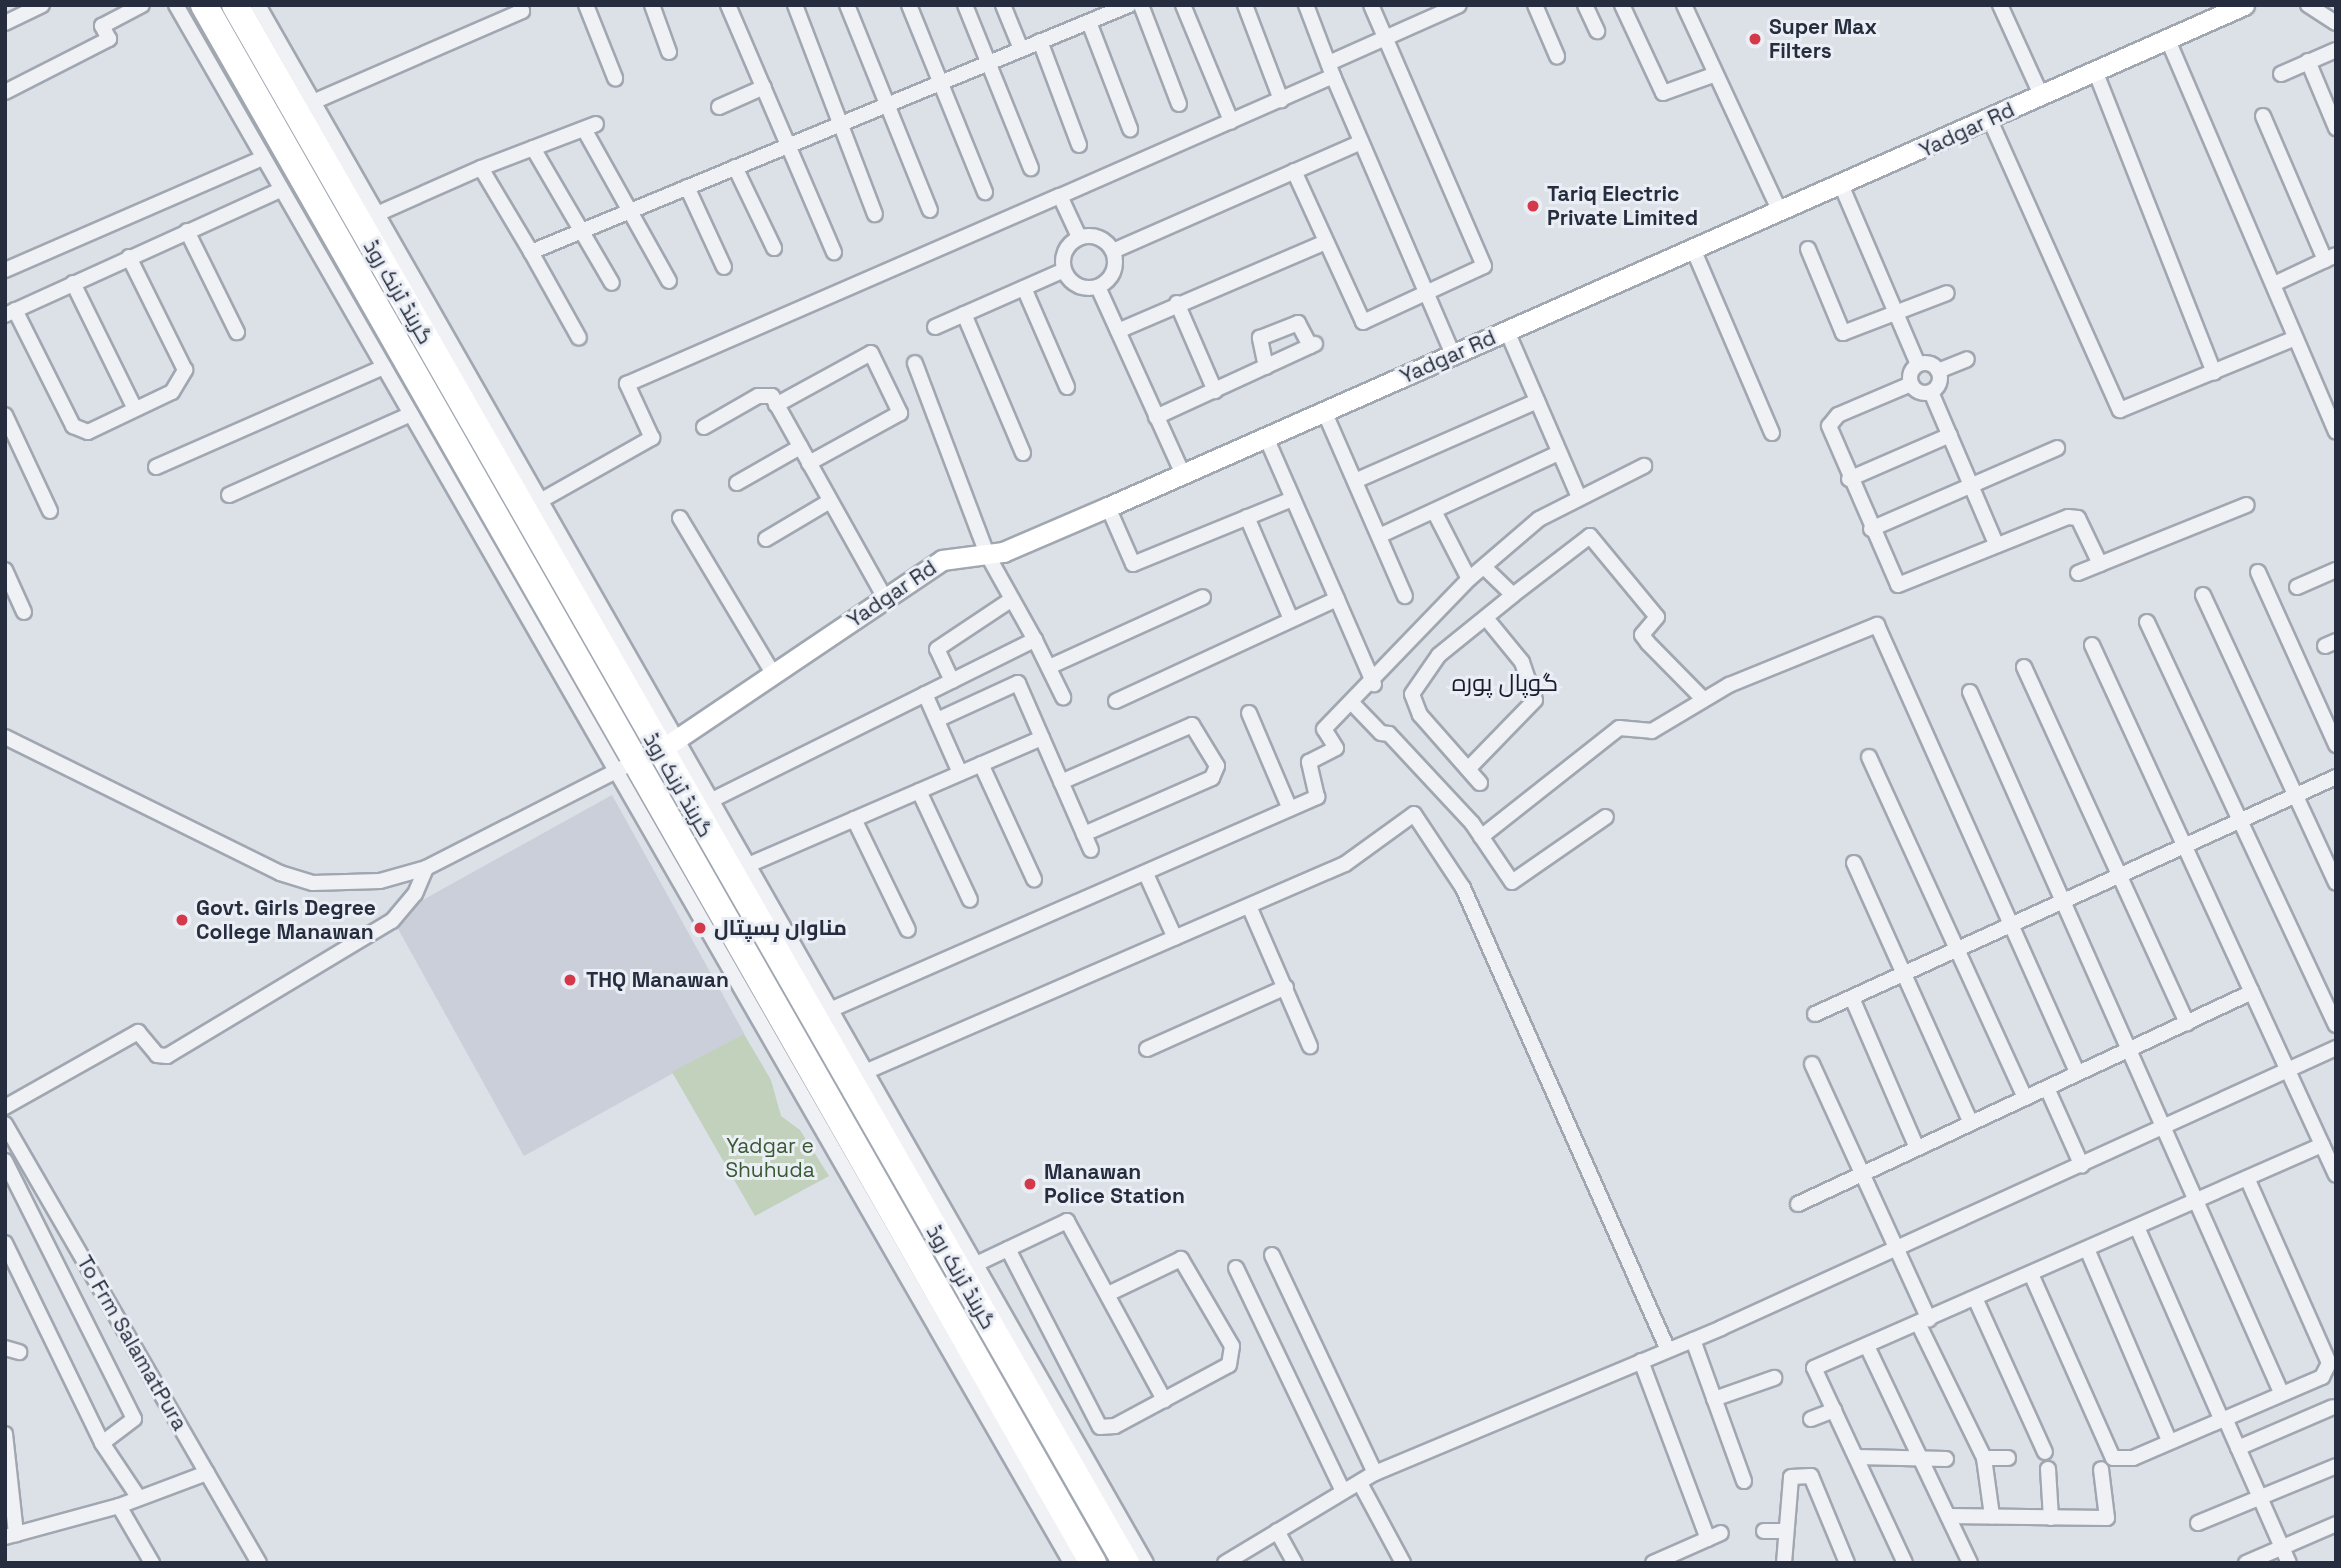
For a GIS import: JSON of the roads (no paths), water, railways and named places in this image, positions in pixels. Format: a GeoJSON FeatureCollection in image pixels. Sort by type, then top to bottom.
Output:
{"type":"FeatureCollection","features":[{"type":"Feature","properties":{"kind":"highway","name":"گرینڈ ٹرنک روڈ"},"geometry":{"type":"LineString","coordinates":[[204,5],[647,756],[854,1072],[1126,1563]]}},
{"type":"Feature","properties":{"kind":"highway","name":"گرینڈ ٹرنک روڈ"},"geometry":{"type":"LineString","coordinates":[[253,9],[647,756],[687,872],[821,1087],[908,1260],[1093,1563]]}},
{"type":"Feature","properties":{"kind":"highway"},"geometry":{"type":"LineString","coordinates":[[821,1087],[854,1072]]}},
{"type":"Feature","properties":{"kind":"street"},"geometry":{"type":"LineString","coordinates":[[5,23],[41,5]]}},
{"type":"Feature","properties":{"kind":"street"},"geometry":{"type":"LineString","coordinates":[[5,92],[109,39],[102,26],[142,5]]}},
{"type":"Feature","properties":{"kind":"street"},"geometry":{"type":"LineString","coordinates":[[176,5],[411,414],[647,756],[709,801],[830,1010],[854,1072],[974,1265],[1146,1563]]}},
{"type":"Feature","properties":{"kind":"street"},"geometry":{"type":"LineString","coordinates":[[313,102],[522,11],[520,5]]}},
{"type":"Feature","properties":{"kind":"street"},"geometry":{"type":"LineString","coordinates":[[586,5],[615,78]]}},
{"type":"Feature","properties":{"kind":"street"},"geometry":{"type":"LineString","coordinates":[[652,5],[669,52]]}},
{"type":"Feature","properties":{"kind":"street"},"geometry":{"type":"LineString","coordinates":[[728,5],[834,252]]}},
{"type":"Feature","properties":{"kind":"street"},"geometry":{"type":"LineString","coordinates":[[794,5],[875,214]]}},
{"type":"Feature","properties":{"kind":"street"},"geometry":{"type":"LineString","coordinates":[[847,5],[930,210]]}},
{"type":"Feature","properties":{"kind":"street"},"geometry":{"type":"LineString","coordinates":[[909,5],[985,192]]}},
{"type":"Feature","properties":{"kind":"street"},"geometry":{"type":"LineString","coordinates":[[965,5],[986,63],[1031,168]]}},
{"type":"Feature","properties":{"kind":"street"},"geometry":{"type":"LineString","coordinates":[[1003,5],[1021,49]]}},
{"type":"Feature","properties":{"kind":"street"},"geometry":{"type":"LineString","coordinates":[[531,252],[1129,5]]}},
{"type":"Feature","properties":{"kind":"street"},"geometry":{"type":"LineString","coordinates":[[1141,5],[1179,104]]}},
{"type":"Feature","properties":{"kind":"street"},"geometry":{"type":"LineString","coordinates":[[1183,5],[1231,121]]}},
{"type":"Feature","properties":{"kind":"street"},"geometry":{"type":"LineString","coordinates":[[1245,5],[1281,100]]}},
{"type":"Feature","properties":{"kind":"street"},"geometry":{"type":"LineString","coordinates":[[1306,5],[1360,142],[1453,354]]}},
{"type":"Feature","properties":{"kind":"street"},"geometry":{"type":"LineString","coordinates":[[1294,171],[1363,322],[1484,266],[1371,5]]}},
{"type":"Feature","properties":{"kind":"street"},"geometry":{"type":"LineString","coordinates":[[540,501],[652,438],[627,384],[1281,100],[1384,38],[1459,5]]}},
{"type":"Feature","properties":{"kind":"street"},"geometry":{"type":"LineString","coordinates":[[1535,5],[1558,55]]}},
{"type":"Feature","properties":{"kind":"street"},"geometry":{"type":"LineString","coordinates":[[1585,5],[1597,31]]}},
{"type":"Feature","properties":{"kind":"street"},"geometry":{"type":"LineString","coordinates":[[1622,5],[1663,93],[1713,75]]}},
{"type":"Feature","properties":{"kind":"street"},"geometry":{"type":"LineString","coordinates":[[1684,5],[1713,75],[1780,212]]}},
{"type":"Feature","properties":{"kind":"street"},"geometry":{"type":"LineString","coordinates":[[2000,5],[2041,95]]}},
{"type":"Feature","properties":{"kind":"street","name":"Yadgar Rd"},"geometry":{"type":"LineString","coordinates":[[647,756],[775,675],[942,560],[987,554],[1108,507],[1453,354],[1842,187],[2244,5]]}},
{"type":"Feature","properties":{"kind":"street"},"geometry":{"type":"LineString","coordinates":[[2308,5],[2336,23]]}},
{"type":"Feature","properties":{"kind":"street"},"geometry":{"type":"LineString","coordinates":[[253,9],[313,102],[540,501],[647,756]]}},
{"type":"Feature","properties":{"kind":"street"},"geometry":{"type":"LineString","coordinates":[[1088,22],[1130,129]]}},
{"type":"Feature","properties":{"kind":"street"},"geometry":{"type":"LineString","coordinates":[[2168,40],[2274,284],[2293,339],[2336,432]]}},
{"type":"Feature","properties":{"kind":"street"},"geometry":{"type":"LineString","coordinates":[[1040,41],[1079,145]]}},
{"type":"Feature","properties":{"kind":"street"},"geometry":{"type":"LineString","coordinates":[[2281,74],[2336,50]]}},
{"type":"Feature","properties":{"kind":"street"},"geometry":{"type":"LineString","coordinates":[[2308,61],[2336,128]]}},
{"type":"Feature","properties":{"kind":"street"},"geometry":{"type":"LineString","coordinates":[[2096,73],[2214,373]]}},
{"type":"Feature","properties":{"kind":"street"},"geometry":{"type":"LineString","coordinates":[[719,107],[764,87]]}},
{"type":"Feature","properties":{"kind":"street"},"geometry":{"type":"LineString","coordinates":[[2263,116],[2330,258],[2274,284]]}},
{"type":"Feature","properties":{"kind":"street"},"geometry":{"type":"LineString","coordinates":[[1990,120],[2120,410],[2293,339]]}},
{"type":"Feature","properties":{"kind":"street"},"geometry":{"type":"LineString","coordinates":[[377,214],[481,168],[590,126],[669,281]]}},
{"type":"Feature","properties":{"kind":"street"},"geometry":{"type":"LineString","coordinates":[[1113,251],[1360,142]]}},
{"type":"Feature","properties":{"kind":"street"},"geometry":{"type":"LineString","coordinates":[[533,148],[612,283]]}},
{"type":"Feature","properties":{"kind":"street"},"geometry":{"type":"LineString","coordinates":[[5,270],[262,158]]}},
{"type":"Feature","properties":{"kind":"street"},"geometry":{"type":"LineString","coordinates":[[735,167],[774,248]]}},
{"type":"Feature","properties":{"kind":"street"},"geometry":{"type":"LineString","coordinates":[[481,168],[579,338]]}},
{"type":"Feature","properties":{"kind":"street"},"geometry":{"type":"LineString","coordinates":[[687,187],[724,267]]}},
{"type":"Feature","properties":{"kind":"street"},"geometry":{"type":"LineString","coordinates":[[1842,187],[1918,365],[1911,384],[1832,420],[1829,432],[1894,583],[1901,586],[1996,544],[2077,518],[2100,564]]}},
{"type":"Feature","properties":{"kind":"street"},"geometry":{"type":"LineString","coordinates":[[129,257],[185,370],[172,392],[88,432],[77,430],[10,313],[129,257],[280,190]]}},
{"type":"Feature","properties":{"kind":"street"},"geometry":{"type":"LineString","coordinates":[[1060,196],[1079,237]]}},
{"type":"Feature","properties":{"kind":"street"},"geometry":{"type":"LineString","coordinates":[[187,231],[237,332]]}},
{"type":"Feature","properties":{"kind":"street"},"geometry":{"type":"LineString","coordinates":[[1095,236],[1113,251],[1115,268],[1098,287],[1074,283],[1064,270],[1067,247],[1079,237],[1095,236]]}},
{"type":"Feature","properties":{"kind":"street"},"geometry":{"type":"LineString","coordinates":[[1118,331],[1177,303],[1326,242]]}},
{"type":"Feature","properties":{"kind":"street"},"geometry":{"type":"LineString","coordinates":[[1808,249],[1843,333],[1897,316],[1947,293]]}},
{"type":"Feature","properties":{"kind":"street"},"geometry":{"type":"LineString","coordinates":[[1694,251],[1772,433]]}},
{"type":"Feature","properties":{"kind":"street"},"geometry":{"type":"LineString","coordinates":[[935,327],[1064,270]]}},
{"type":"Feature","properties":{"kind":"street"},"geometry":{"type":"LineString","coordinates":[[73,283],[135,409]]}},
{"type":"Feature","properties":{"kind":"street"},"geometry":{"type":"LineString","coordinates":[[1098,287],[1183,474]]}},
{"type":"Feature","properties":{"kind":"street"},"geometry":{"type":"LineString","coordinates":[[1024,288],[1067,387]]}},
{"type":"Feature","properties":{"kind":"street"},"geometry":{"type":"LineString","coordinates":[[1177,303],[1215,391]]}},
{"type":"Feature","properties":{"kind":"street"},"geometry":{"type":"LineString","coordinates":[[964,314],[1023,453]]}},
{"type":"Feature","properties":{"kind":"street"},"geometry":{"type":"LineString","coordinates":[[1156,417],[1215,391],[1313,345],[1298,323],[1260,338],[1266,367]]}},
{"type":"Feature","properties":{"kind":"street"},"geometry":{"type":"LineString","coordinates":[[1507,331],[1579,497]]}},
{"type":"Feature","properties":{"kind":"street"},"geometry":{"type":"LineString","coordinates":[[776,405],[871,353],[900,413],[809,463]]}},
{"type":"Feature","properties":{"kind":"street"},"geometry":{"type":"LineString","coordinates":[[1918,365],[1938,371],[1967,359]]}},
{"type":"Feature","properties":{"kind":"street"},"geometry":{"type":"LineString","coordinates":[[915,362],[987,554],[1063,697]]}},
{"type":"Feature","properties":{"kind":"street"},"geometry":{"type":"LineString","coordinates":[[156,467],[384,367]]}},
{"type":"Feature","properties":{"kind":"street"},"geometry":{"type":"LineString","coordinates":[[1938,371],[1931,392],[1996,544]]}},
{"type":"Feature","properties":{"kind":"street"},"geometry":{"type":"LineString","coordinates":[[1911,384],[1931,392]]}},
{"type":"Feature","properties":{"kind":"street"},"geometry":{"type":"LineString","coordinates":[[704,427],[758,396],[772,396],[885,598]]}},
{"type":"Feature","properties":{"kind":"street"},"geometry":{"type":"LineString","coordinates":[[1355,481],[1537,401]]}},
{"type":"Feature","properties":{"kind":"street"},"geometry":{"type":"LineString","coordinates":[[1324,411],[1405,596]]}},
{"type":"Feature","properties":{"kind":"street"},"geometry":{"type":"LineString","coordinates":[[229,495],[411,414]]}},
{"type":"Feature","properties":{"kind":"street"},"geometry":{"type":"LineString","coordinates":[[5,415],[50,511]]}},
{"type":"Feature","properties":{"kind":"street"},"geometry":{"type":"LineString","coordinates":[[1850,479],[1950,435]]}},
{"type":"Feature","properties":{"kind":"street"},"geometry":{"type":"LineString","coordinates":[[1266,437],[1374,684]]}},
{"type":"Feature","properties":{"kind":"street"},"geometry":{"type":"LineString","coordinates":[[737,483],[800,447]]}},
{"type":"Feature","properties":{"kind":"street"},"geometry":{"type":"LineString","coordinates":[[1871,529],[2057,448]]}},
{"type":"Feature","properties":{"kind":"street"},"geometry":{"type":"LineString","coordinates":[[1379,536],[1559,453]]}},
{"type":"Feature","properties":{"kind":"street"},"geometry":{"type":"LineString","coordinates":[[830,1010],[1317,797],[1309,762],[1333,751],[1324,729],[1374,684],[1469,579],[1539,519],[1644,466]]}},
{"type":"Feature","properties":{"kind":"street"},"geometry":{"type":"LineString","coordinates":[[1108,507],[1133,564],[1292,499]]}},
{"type":"Feature","properties":{"kind":"street"},"geometry":{"type":"LineString","coordinates":[[766,539],[830,501]]}},
{"type":"Feature","properties":{"kind":"street"},"geometry":{"type":"LineString","coordinates":[[2078,573],[2247,505]]}},
{"type":"Feature","properties":{"kind":"street"},"geometry":{"type":"LineString","coordinates":[[1434,511],[1469,579]]}},
{"type":"Feature","properties":{"kind":"street"},"geometry":{"type":"LineString","coordinates":[[1247,517],[1291,619]]}},
{"type":"Feature","properties":{"kind":"street"},"geometry":{"type":"LineString","coordinates":[[680,518],[775,675]]}},
{"type":"Feature","properties":{"kind":"street"},"geometry":{"type":"LineString","coordinates":[[1480,783],[1420,715],[1412,694],[1439,654],[1590,537],[1657,617],[1643,635],[1648,643],[1702,698]]}},
{"type":"Feature","properties":{"kind":"street"},"geometry":{"type":"LineString","coordinates":[[1484,567],[1513,595]]}},
{"type":"Feature","properties":{"kind":"street"},"geometry":{"type":"LineString","coordinates":[[5,570],[10,594],[24,612]]}},
{"type":"Feature","properties":{"kind":"street"},"geometry":{"type":"LineString","coordinates":[[2297,587],[2336,570]]}},
{"type":"Feature","properties":{"kind":"street"},"geometry":{"type":"LineString","coordinates":[[2258,572],[2336,745]]}},
{"type":"Feature","properties":{"kind":"street"},"geometry":{"type":"LineString","coordinates":[[2203,595],[2336,883]]}},
{"type":"Feature","properties":{"kind":"street"},"geometry":{"type":"LineString","coordinates":[[1049,667],[1203,597]]}},
{"type":"Feature","properties":{"kind":"street"},"geometry":{"type":"LineString","coordinates":[[1116,701],[1337,598]]}},
{"type":"Feature","properties":{"kind":"street"},"geometry":{"type":"LineString","coordinates":[[952,681],[937,649],[1012,599]]}},
{"type":"Feature","properties":{"kind":"street"},"geometry":{"type":"LineString","coordinates":[[1468,769],[1535,700],[1522,662],[1486,618]]}},
{"type":"Feature","properties":{"kind":"street"},"geometry":{"type":"LineString","coordinates":[[2147,622],[2336,1025]]}},
{"type":"Feature","properties":{"kind":"street"},"geometry":{"type":"LineString","coordinates":[[1481,837],[1619,728],[1652,731],[1702,698],[1877,625],[2077,1073]]}},
{"type":"Feature","properties":{"kind":"street"},"geometry":{"type":"LineString","coordinates":[[709,801],[1035,640]]}},
{"type":"Feature","properties":{"kind":"street"},"geometry":{"type":"LineString","coordinates":[[2092,645],[2336,1175]]}},
{"type":"Feature","properties":{"kind":"street"},"geometry":{"type":"LineString","coordinates":[[2024,667],[2187,1023]]}},
{"type":"Feature","properties":{"kind":"street"},"geometry":{"type":"LineString","coordinates":[[937,720],[1018,683],[1091,850]]}},
{"type":"Feature","properties":{"kind":"street"},"geometry":{"type":"LineString","coordinates":[[1970,692],[2281,1392]]}},
{"type":"Feature","properties":{"kind":"street"},"geometry":{"type":"LineString","coordinates":[[925,694],[960,774]]}},
{"type":"Feature","properties":{"kind":"street"},"geometry":{"type":"LineString","coordinates":[[1353,704],[1381,733],[1390,734],[1481,837],[1504,879],[1519,882],[1606,817]]}},
{"type":"Feature","properties":{"kind":"street"},"geometry":{"type":"LineString","coordinates":[[1250,713],[1290,809]]}},
{"type":"Feature","properties":{"kind":"street"},"geometry":{"type":"LineString","coordinates":[[1061,782],[1192,725],[1217,766],[1212,778],[1084,834]]}},
{"type":"Feature","properties":{"kind":"street"},"geometry":{"type":"LineString","coordinates":[[5,737],[298,880],[380,881],[426,868],[647,756]]}},
{"type":"Feature","properties":{"kind":"street"},"geometry":{"type":"LineString","coordinates":[[746,866],[1042,738]]}},
{"type":"Feature","properties":{"kind":"street"},"geometry":{"type":"LineString","coordinates":[[1870,757],[2025,1098]]}},
{"type":"Feature","properties":{"kind":"street"},"geometry":{"type":"LineString","coordinates":[[981,764],[1034,879]]}},
{"type":"Feature","properties":{"kind":"street"},"geometry":{"type":"LineString","coordinates":[[1815,1014],[2336,777]]}},
{"type":"Feature","properties":{"kind":"street"},"geometry":{"type":"LineString","coordinates":[[919,791],[970,900]]}},
{"type":"Feature","properties":{"kind":"street"},"geometry":{"type":"LineString","coordinates":[[854,1072],[1175,938],[1361,856],[1414,814],[1464,888],[1668,1350]]}},
{"type":"Feature","properties":{"kind":"street"},"geometry":{"type":"LineString","coordinates":[[854,819],[908,930]]}},
{"type":"Feature","properties":{"kind":"street"},"geometry":{"type":"LineString","coordinates":[[1854,863],[1971,1123]]}},
{"type":"Feature","properties":{"kind":"street"},"geometry":{"type":"LineString","coordinates":[[5,1107],[138,1032],[157,1055],[167,1056],[392,921],[415,894],[426,868]]}},
{"type":"Feature","properties":{"kind":"street"},"geometry":{"type":"LineString","coordinates":[[687,872],[908,1260],[1071,1563]]}},
{"type":"Feature","properties":{"kind":"street"},"geometry":{"type":"LineString","coordinates":[[1146,874],[1175,938]]}},
{"type":"Feature","properties":{"kind":"street"},"geometry":{"type":"LineString","coordinates":[[1249,906],[1310,1046]]}},
{"type":"Feature","properties":{"kind":"street"},"geometry":{"type":"LineString","coordinates":[[1147,1049],[1286,987]]}},
{"type":"Feature","properties":{"kind":"street"},"geometry":{"type":"LineString","coordinates":[[1797,1203],[2252,992]]}},
{"type":"Feature","properties":{"kind":"street"},"geometry":{"type":"LineString","coordinates":[[1852,998],[1917,1148]]}},
{"type":"Feature","properties":{"kind":"street"},"geometry":{"type":"LineString","coordinates":[[1225,1563],[1375,1473],[1693,1340],[2082,1166],[2336,1048]]}},
{"type":"Feature","properties":{"kind":"street"},"geometry":{"type":"LineString","coordinates":[[1812,1064],[1896,1248],[1924,1321],[1984,1458],[1992,1517]]}},
{"type":"Feature","properties":{"kind":"street"},"geometry":{"type":"LineString","coordinates":[[2047,1088],[2082,1166]]}},
{"type":"Feature","properties":{"kind":"street","name":"To Frm SalamatPura"},"geometry":{"type":"LineString","coordinates":[[5,1124],[259,1563]]}},
{"type":"Feature","properties":{"kind":"street"},"geometry":{"type":"LineString","coordinates":[[1905,1563],[1814,1368],[2322,1145]]}},
{"type":"Feature","properties":{"kind":"street"},"geometry":{"type":"LineString","coordinates":[[5,1161],[10,1182],[134,1419],[102,1443]]}},
{"type":"Feature","properties":{"kind":"street"},"geometry":{"type":"LineString","coordinates":[[2031,1274],[2113,1458],[2133,1458],[2169,1440],[2225,1421],[2281,1392],[2322,1377],[2329,1363],[2247,1178]]}},
{"type":"Feature","properties":{"kind":"street"},"geometry":{"type":"LineString","coordinates":[[974,1265],[1067,1221],[1164,1400]]}},
{"type":"Feature","properties":{"kind":"street"},"geometry":{"type":"LineString","coordinates":[[2137,1227],[2289,1563]]}},
{"type":"Feature","properties":{"kind":"street"},"geometry":{"type":"LineString","coordinates":[[5,1243],[102,1443],[139,1498]]}},
{"type":"Feature","properties":{"kind":"street"},"geometry":{"type":"LineString","coordinates":[[1008,1249],[1100,1427],[1164,1400],[1227,1368],[1232,1346],[1181,1259],[1108,1294]]}},
{"type":"Feature","properties":{"kind":"street"},"geometry":{"type":"LineString","coordinates":[[2087,1249],[2169,1440]]}},
{"type":"Feature","properties":{"kind":"street"},"geometry":{"type":"LineString","coordinates":[[1272,1255],[1375,1473]]}},
{"type":"Feature","properties":{"kind":"street"},"geometry":{"type":"LineString","coordinates":[[1236,1268],[1343,1492]]}},
{"type":"Feature","properties":{"kind":"street"},"geometry":{"type":"LineString","coordinates":[[1975,1298],[2045,1452]]}},
{"type":"Feature","properties":{"kind":"street"},"geometry":{"type":"LineString","coordinates":[[1693,1340],[1744,1481]]}},
{"type":"Feature","properties":{"kind":"street"},"geometry":{"type":"LineString","coordinates":[[1867,1346],[1970,1563]]}},
{"type":"Feature","properties":{"kind":"street"},"geometry":{"type":"LineString","coordinates":[[1641,1362],[1715,1536],[1653,1563]]}},
{"type":"Feature","properties":{"kind":"street"},"geometry":{"type":"LineString","coordinates":[[1714,1399],[1774,1378]]}},
{"type":"Feature","properties":{"kind":"street"},"geometry":{"type":"LineString","coordinates":[[2238,1448],[2333,1407]]}},
{"type":"Feature","properties":{"kind":"street"},"geometry":{"type":"LineString","coordinates":[[1811,1419],[1834,1410]]}},
{"type":"Feature","properties":{"kind":"street"},"geometry":{"type":"LineString","coordinates":[[5,1434],[11,1535]]}},
{"type":"Feature","properties":{"kind":"street"},"geometry":{"type":"LineString","coordinates":[[1856,1457],[1946,1459]]}},
{"type":"Feature","properties":{"kind":"street"},"geometry":{"type":"LineString","coordinates":[[1984,1458],[2008,1458]]}},
{"type":"Feature","properties":{"kind":"street"},"geometry":{"type":"LineString","coordinates":[[2198,1524],[2336,1466]]}},
{"type":"Feature","properties":{"kind":"street"},"geometry":{"type":"LineString","coordinates":[[2048,1469],[2051,1518]]}},
{"type":"Feature","properties":{"kind":"street"},"geometry":{"type":"LineString","coordinates":[[1948,1516],[2107,1518],[2101,1469]]}},
{"type":"Feature","properties":{"kind":"street"},"geometry":{"type":"LineString","coordinates":[[11,1535],[119,1506],[207,1474]]}},
{"type":"Feature","properties":{"kind":"street"},"geometry":{"type":"LineString","coordinates":[[1784,1563],[1791,1477],[1811,1476],[1847,1563]]}},
{"type":"Feature","properties":{"kind":"street"},"geometry":{"type":"LineString","coordinates":[[1360,1483],[1403,1563]]}},
{"type":"Feature","properties":{"kind":"street"},"geometry":{"type":"LineString","coordinates":[[119,1506],[152,1563]]}},
{"type":"Feature","properties":{"kind":"street"},"geometry":{"type":"LineString","coordinates":[[5,1511],[11,1535]]}},
{"type":"Feature","properties":{"kind":"street"},"geometry":{"type":"LineString","coordinates":[[2246,1563],[2336,1524]]}},
{"type":"Feature","properties":{"kind":"street"},"geometry":{"type":"LineString","coordinates":[[1277,1531],[1295,1563]]}},
{"type":"Feature","properties":{"kind":"street"},"geometry":{"type":"LineString","coordinates":[[1764,1531],[1786,1531]]}},
{"type":"Feature","properties":{"kind":"place","name":"Super Max Filters"},"geometry":{"type":"Point","coordinates":[1755,39]}},
{"type":"Feature","properties":{"kind":"place","name":"Tariq Electric Private Limited"},"geometry":{"type":"Point","coordinates":[1533,206]}},
{"type":"Feature","properties":{"kind":"place","name":"Govt. Girls Degree College Manawan"},"geometry":{"type":"Point","coordinates":[182,920]}},
{"type":"Feature","properties":{"kind":"place","name":"مناواں ہسپتال"},"geometry":{"type":"Point","coordinates":[700,928]}},
{"type":"Feature","properties":{"kind":"place","name":"THQ Manawan"},"geometry":{"type":"Point","coordinates":[570,980]}},
{"type":"Feature","properties":{"kind":"place","name":"Manawan Police Station"},"geometry":{"type":"Point","coordinates":[1030,1184]}},
{"type":"Feature","properties":{"kind":"district","name":"گوپال پورہ"},"geometry":{"type":"Point","coordinates":[1505,683]}},
{"type":"Feature","properties":{"kind":"park label","name":"Yadgar e Shuhuda"},"geometry":{"type":"Point","coordinates":[770,1158]}}]}
